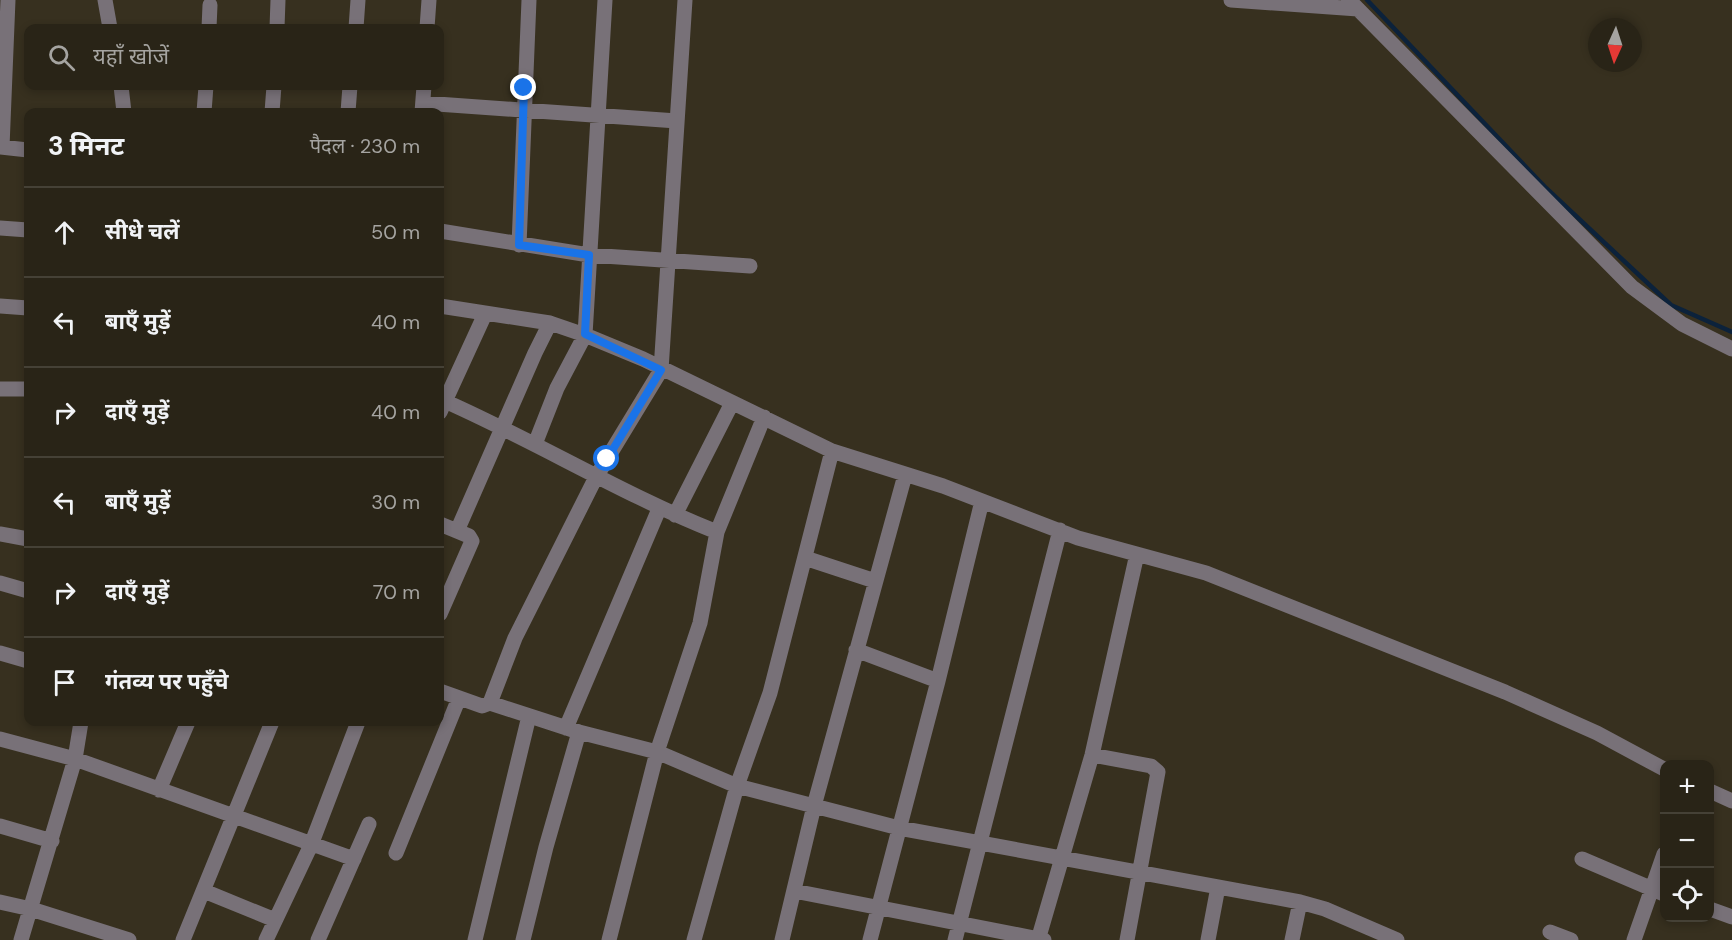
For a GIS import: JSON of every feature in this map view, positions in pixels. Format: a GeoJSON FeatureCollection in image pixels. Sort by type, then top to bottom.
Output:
{"type":"FeatureCollection","features":[{"type":"Feature","properties":{"kind":"street"},"geometry":{"type":"LineString","coordinates":[[8,0],[1,147],[24,150]]}},
{"type":"Feature","properties":{"kind":"street"},"geometry":{"type":"LineString","coordinates":[[105,0],[109,24]]}},
{"type":"Feature","properties":{"kind":"street"},"geometry":{"type":"LineString","coordinates":[[277,24],[278,0]]}},
{"type":"Feature","properties":{"kind":"street"},"geometry":{"type":"LineString","coordinates":[[356,24],[358,0]]}},
{"type":"Feature","properties":{"kind":"street"},"geometry":{"type":"LineString","coordinates":[[427,24],[429,0]]}},
{"type":"Feature","properties":{"kind":"street"},"geometry":{"type":"LineString","coordinates":[[519,245],[529,0]]}},
{"type":"Feature","properties":{"kind":"street"},"geometry":{"type":"LineString","coordinates":[[535,444],[557,388],[585,334],[605,0]]}},
{"type":"Feature","properties":{"kind":"street"},"geometry":{"type":"LineString","coordinates":[[490,703],[515,638],[596,477],[661,370],[685,0]]}},
{"type":"Feature","properties":{"kind":"street"},"geometry":{"type":"LineString","coordinates":[[1231,0],[1354,5],[1632,287],[1682,324],[1732,349]]}},
{"type":"Feature","properties":{"kind":"street"},"geometry":{"type":"LineString","coordinates":[[208,24],[210,5]]}},
{"type":"Feature","properties":{"kind":"street"},"geometry":{"type":"LineString","coordinates":[[122,90],[124,108]]}},
{"type":"Feature","properties":{"kind":"street"},"geometry":{"type":"LineString","coordinates":[[204,108],[206,90]]}},
{"type":"Feature","properties":{"kind":"street"},"geometry":{"type":"LineString","coordinates":[[272,108],[274,90]]}},
{"type":"Feature","properties":{"kind":"street"},"geometry":{"type":"LineString","coordinates":[[348,108],[350,90]]}},
{"type":"Feature","properties":{"kind":"street"},"geometry":{"type":"LineString","coordinates":[[423,108],[424,90]]}},
{"type":"Feature","properties":{"kind":"street"},"geometry":{"type":"LineString","coordinates":[[444,108],[523,110],[677,121]]}},
{"type":"Feature","properties":{"kind":"street"},"geometry":{"type":"LineString","coordinates":[[0,228],[24,230]]}},
{"type":"Feature","properties":{"kind":"street"},"geometry":{"type":"LineString","coordinates":[[444,232],[589,255],[750,266]]}},
{"type":"Feature","properties":{"kind":"street"},"geometry":{"type":"LineString","coordinates":[[0,306],[24,308]]}},
{"type":"Feature","properties":{"kind":"street"},"geometry":{"type":"LineString","coordinates":[[444,307],[550,323],[585,334],[832,451],[982,501],[1078,538],[1206,573],[1505,692],[1596,733],[1660,766]]}},
{"type":"Feature","properties":{"kind":"street"},"geometry":{"type":"LineString","coordinates":[[444,398],[485,314]]}},
{"type":"Feature","properties":{"kind":"street"},"geometry":{"type":"LineString","coordinates":[[458,531],[550,323]]}},
{"type":"Feature","properties":{"kind":"street"},"geometry":{"type":"LineString","coordinates":[[0,389],[24,389]]}},
{"type":"Feature","properties":{"kind":"street"},"geometry":{"type":"LineString","coordinates":[[675,515],[732,403]]}},
{"type":"Feature","properties":{"kind":"street"},"geometry":{"type":"LineString","coordinates":[[444,405],[503,427],[659,509],[717,532]]}},
{"type":"Feature","properties":{"kind":"street"},"geometry":{"type":"LineString","coordinates":[[609,940],[657,752],[700,623],[717,532],[764,417]]}},
{"type":"Feature","properties":{"kind":"street"},"geometry":{"type":"LineString","coordinates":[[694,940],[736,786],[770,693],[832,451]]}},
{"type":"Feature","properties":{"kind":"street"},"geometry":{"type":"LineString","coordinates":[[782,940],[814,806],[905,475]]}},
{"type":"Feature","properties":{"kind":"street"},"geometry":{"type":"LineString","coordinates":[[870,940],[938,681],[982,501]]}},
{"type":"Feature","properties":{"kind":"street"},"geometry":{"type":"LineString","coordinates":[[524,940],[573,730],[659,509]]}},
{"type":"Feature","properties":{"kind":"street"},"geometry":{"type":"LineString","coordinates":[[444,526],[469,536],[472,542],[444,602]]}},
{"type":"Feature","properties":{"kind":"street"},"geometry":{"type":"LineString","coordinates":[[955,940],[978,842],[1060,530]]}},
{"type":"Feature","properties":{"kind":"street"},"geometry":{"type":"LineString","coordinates":[[0,534],[24,538]]}},
{"type":"Feature","properties":{"kind":"street"},"geometry":{"type":"LineString","coordinates":[[794,891],[959,922],[1040,940],[1060,858],[1092,755],[1137,554]]}},
{"type":"Feature","properties":{"kind":"street"},"geometry":{"type":"LineString","coordinates":[[805,558],[875,581]]}},
{"type":"Feature","properties":{"kind":"street"},"geometry":{"type":"LineString","coordinates":[[0,583],[24,590]]}},
{"type":"Feature","properties":{"kind":"street"},"geometry":{"type":"LineString","coordinates":[[856,650],[938,681]]}},
{"type":"Feature","properties":{"kind":"street"},"geometry":{"type":"LineString","coordinates":[[0,653],[24,659]]}},
{"type":"Feature","properties":{"kind":"street"},"geometry":{"type":"LineString","coordinates":[[444,692],[482,706],[490,703],[573,730],[657,752],[736,786],[899,828],[1300,902],[1325,909],[1397,940]]}},
{"type":"Feature","properties":{"kind":"street"},"geometry":{"type":"LineString","coordinates":[[396,853],[459,698]]}},
{"type":"Feature","properties":{"kind":"street"},"geometry":{"type":"LineString","coordinates":[[475,940],[529,716]]}},
{"type":"Feature","properties":{"kind":"street"},"geometry":{"type":"LineString","coordinates":[[21,940],[75,759],[80,726]]}},
{"type":"Feature","properties":{"kind":"street"},"geometry":{"type":"LineString","coordinates":[[159,790],[186,726]]}},
{"type":"Feature","properties":{"kind":"street"},"geometry":{"type":"LineString","coordinates":[[183,940],[270,726]]}},
{"type":"Feature","properties":{"kind":"street"},"geometry":{"type":"LineString","coordinates":[[267,940],[311,845],[356,726]]}},
{"type":"Feature","properties":{"kind":"street"},"geometry":{"type":"LineString","coordinates":[[0,739],[75,759],[354,859]]}},
{"type":"Feature","properties":{"kind":"street"},"geometry":{"type":"LineString","coordinates":[[1092,755],[1151,766],[1158,772],[1127,940]]}},
{"type":"Feature","properties":{"kind":"street"},"geometry":{"type":"LineString","coordinates":[[1714,793],[1732,801]]}},
{"type":"Feature","properties":{"kind":"street"},"geometry":{"type":"LineString","coordinates":[[318,940],[369,824]]}},
{"type":"Feature","properties":{"kind":"street"},"geometry":{"type":"LineString","coordinates":[[0,826],[52,841]]}},
{"type":"Feature","properties":{"kind":"street"},"geometry":{"type":"LineString","coordinates":[[1582,859],[1658,892]]}},
{"type":"Feature","properties":{"kind":"street"},"geometry":{"type":"LineString","coordinates":[[1634,940],[1658,892],[1662,868]]}},
{"type":"Feature","properties":{"kind":"street"},"geometry":{"type":"LineString","coordinates":[[1208,940],[1218,887]]}},
{"type":"Feature","properties":{"kind":"street"},"geometry":{"type":"LineString","coordinates":[[204,891],[275,920]]}},
{"type":"Feature","properties":{"kind":"street"},"geometry":{"type":"LineString","coordinates":[[0,902],[31,909],[120,938]]}},
{"type":"Feature","properties":{"kind":"street"},"geometry":{"type":"LineString","coordinates":[[1292,940],[1300,902]]}},
{"type":"Feature","properties":{"kind":"street"},"geometry":{"type":"LineString","coordinates":[[1714,910],[1732,917]]}},
{"type":"Feature","properties":{"kind":"street"},"geometry":{"type":"LineString","coordinates":[[1550,932],[1571,940]]}},
{"type":"Feature","properties":{"kind":"waterway"},"geometry":{"type":"LineString","coordinates":[[1367,0],[1546,188],[1671,305],[1732,332]]}},
{"type":"Feature","properties":{"kind":"route"},"geometry":{"type":"LineString","coordinates":[[524,88],[519,245],[589,255],[585,334],[643,359],[661,370],[607,459]]}}]}
